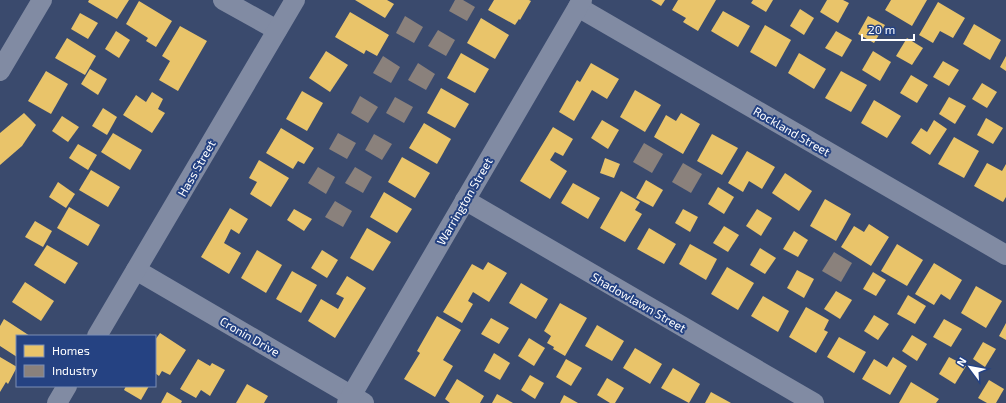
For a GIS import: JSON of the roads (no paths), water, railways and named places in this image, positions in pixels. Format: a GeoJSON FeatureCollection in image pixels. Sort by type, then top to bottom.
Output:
{"type":"FeatureCollection","features":[{"type":"Feature","properties":{"kind":"street"},"geometry":{"type":"LineString","coordinates":[[0,71],[42,0]]}},
{"type":"Feature","properties":{"kind":"street"},"geometry":{"type":"LineString","coordinates":[[223,0],[277,30]]}},
{"type":"Feature","properties":{"kind":"street","name":"Hass Street"},"geometry":{"type":"LineString","coordinates":[[98,335],[295,0]]}},
{"type":"Feature","properties":{"kind":"street","name":"Warrington Street"},"geometry":{"type":"LineString","coordinates":[[354,400],[465,200],[580,4]]}},
{"type":"Feature","properties":{"kind":"street","name":"Rockland Street"},"geometry":{"type":"LineString","coordinates":[[580,4],[1006,255]]}},
{"type":"Feature","properties":{"kind":"street","name":"Shadowlawn Street"},"geometry":{"type":"LineString","coordinates":[[465,200],[814,403]]}},
{"type":"Feature","properties":{"kind":"street","name":"Cronin Drive"},"geometry":{"type":"LineString","coordinates":[[136,270],[354,400]]}},
{"type":"Feature","properties":{"kind":"street"},"geometry":{"type":"LineString","coordinates":[[57,403],[66,387]]}}]}
